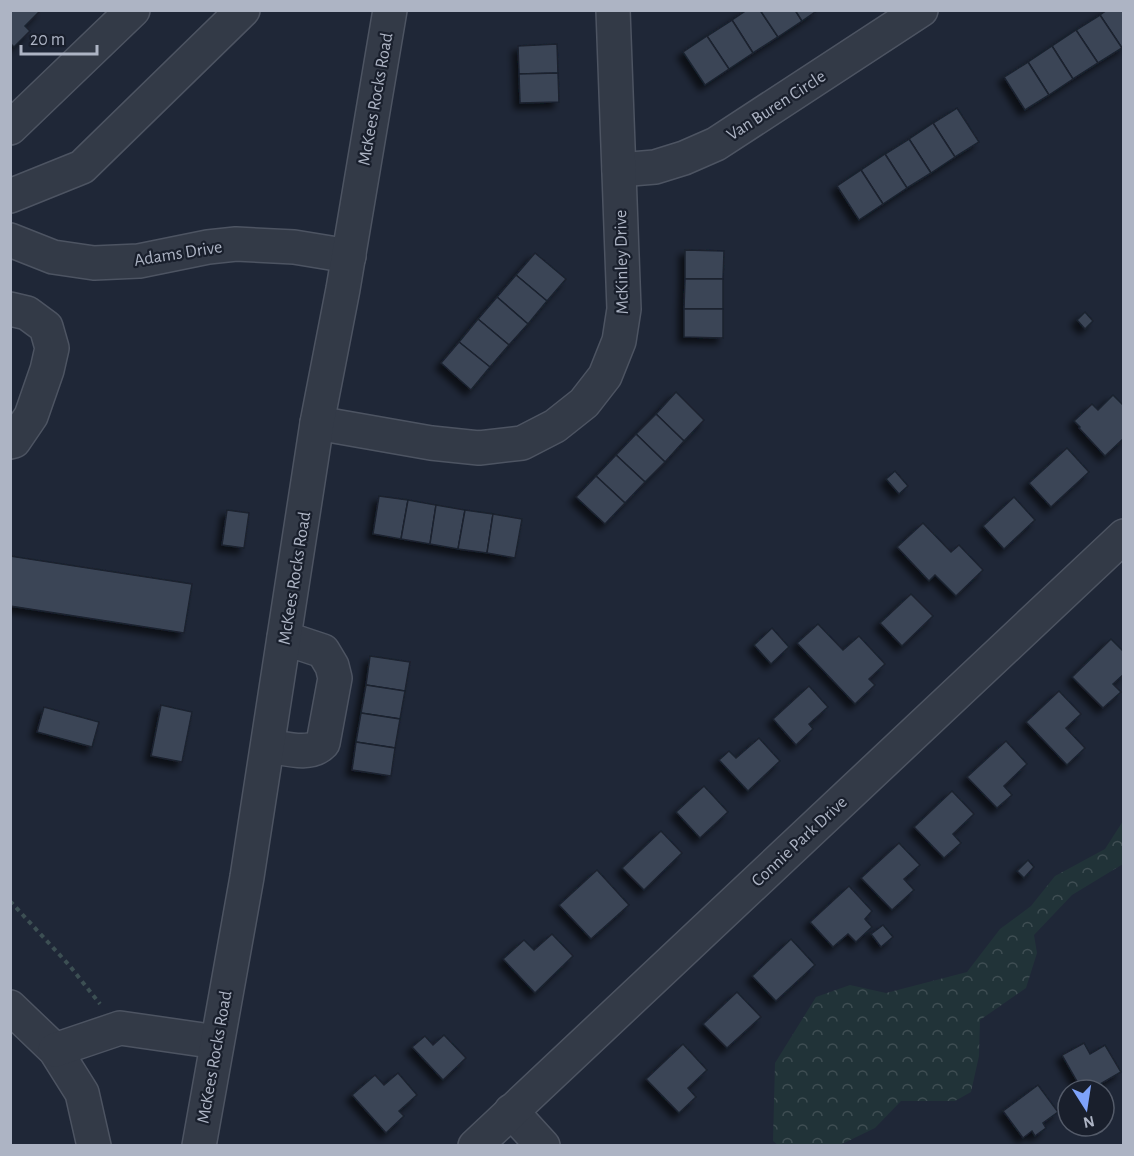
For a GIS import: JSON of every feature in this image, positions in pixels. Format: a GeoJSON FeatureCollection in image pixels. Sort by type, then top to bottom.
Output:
{"type":"FeatureCollection","features":[{"type":"Feature","properties":{"kind":"street"},"geometry":{"type":"LineString","coordinates":[[10,128],[133,10]]}},
{"type":"Feature","properties":{"kind":"street"},"geometry":{"type":"LineString","coordinates":[[10,196],[82,167],[243,10]]}},
{"type":"Feature","properties":{"kind":"street","name":"McKees Rocks Road"},"geometry":{"type":"LineString","coordinates":[[198,1146],[247,877],[317,423],[349,256],[390,10]]}},
{"type":"Feature","properties":{"kind":"street","name":"McKinley Drive"},"geometry":{"type":"LineString","coordinates":[[317,423],[431,443],[479,448],[522,443],[555,426],[584,403],[604,376],[619,341],[624,309],[613,10]]}},
{"type":"Feature","properties":{"kind":"street","name":"Van Buren Circle"},"geometry":{"type":"LineString","coordinates":[[619,170],[655,167],[684,158],[716,144],[921,10]]}},
{"type":"Feature","properties":{"kind":"street","name":"Adams Drive"},"geometry":{"type":"LineString","coordinates":[[10,240],[53,257],[94,263],[139,261],[208,247],[236,244],[294,247],[349,256]]}},
{"type":"Feature","properties":{"kind":"street"},"geometry":{"type":"LineString","coordinates":[[10,309],[27,313],[46,327],[52,348],[31,417],[14,441],[10,442]]}},
{"type":"Feature","properties":{"kind":"street","name":"Connie Park Drive"},"geometry":{"type":"LineString","coordinates":[[475,1146],[1124,536]]}},
{"type":"Feature","properties":{"kind":"street"},"geometry":{"type":"LineString","coordinates":[[268,746],[308,751],[317,749],[323,743],[335,678],[332,666],[323,651],[284,638]]}},
{"type":"Feature","properties":{"kind":"street"},"geometry":{"type":"LineString","coordinates":[[10,1007],[55,1050],[82,1093],[94,1146]]}},
{"type":"Feature","properties":{"kind":"street"},"geometry":{"type":"LineString","coordinates":[[55,1050],[120,1028],[217,1042]]}},
{"type":"Feature","properties":{"kind":"street"},"geometry":{"type":"LineString","coordinates":[[511,1111],[543,1146]]}},
{"type":"Feature","properties":{"kind":"path"},"geometry":{"type":"LineString","coordinates":[[10,901],[69,964],[120,1028]]}},
{"type":"Feature","properties":{"kind":"green space"},"geometry":{"type":"Polygon","coordinates":[[[1123,821],[1123,864],[1072,895],[1034,935],[1037,953],[1026,988],[980,1020],[979,1056],[971,1092],[955,1101],[901,1101],[875,1128],[842,1144],[779,1146],[773,1141],[775,1063],[816,997],[850,985],[886,993],[967,972],[1000,929],[1031,906],[1055,876],[1105,849],[1123,821]]]}},
{"type":"Feature","properties":{"kind":"building"},"geometry":{"type":"Polygon","coordinates":[[[10,10],[41,10],[25,26],[30,31],[14,47],[10,43],[10,10]]]}},
{"type":"Feature","properties":{"kind":"building"},"geometry":{"type":"Polygon","coordinates":[[[747,10],[760,10],[778,37],[753,53],[732,20],[747,10]]]}},
{"type":"Feature","properties":{"kind":"building"},"geometry":{"type":"Polygon","coordinates":[[[760,10],[795,10],[802,21],[778,37],[760,10]]]}},
{"type":"Feature","properties":{"kind":"building"},"geometry":{"type":"Polygon","coordinates":[[[795,10],[818,10],[802,21],[795,10]]]}},
{"type":"Feature","properties":{"kind":"building"},"geometry":{"type":"Polygon","coordinates":[[[1107,10],[1124,10],[1124,47],[1122,48],[1100,15],[1107,10]]]}},
{"type":"Feature","properties":{"kind":"building"},"geometry":{"type":"Polygon","coordinates":[[[1100,15],[1122,48],[1098,63],[1076,30],[1100,15]]]}},
{"type":"Feature","properties":{"kind":"building"},"geometry":{"type":"Polygon","coordinates":[[[732,20],[753,53],[729,69],[707,36],[732,20]]]}},
{"type":"Feature","properties":{"kind":"building"},"geometry":{"type":"Polygon","coordinates":[[[1076,30],[1098,63],[1073,79],[1052,46],[1076,30]]]}},
{"type":"Feature","properties":{"kind":"building"},"geometry":{"type":"Polygon","coordinates":[[[707,36],[729,69],[705,85],[683,52],[707,36]]]}},
{"type":"Feature","properties":{"kind":"building"},"geometry":{"type":"Polygon","coordinates":[[[557,44],[558,73],[519,74],[518,46],[557,44]]]}},
{"type":"Feature","properties":{"kind":"building"},"geometry":{"type":"Polygon","coordinates":[[[1052,46],[1073,79],[1049,95],[1028,62],[1052,46]]]}},
{"type":"Feature","properties":{"kind":"building"},"geometry":{"type":"Polygon","coordinates":[[[1028,62],[1049,95],[1025,110],[1004,77],[1028,62]]]}},
{"type":"Feature","properties":{"kind":"building"},"geometry":{"type":"Polygon","coordinates":[[[558,73],[559,102],[520,103],[519,74],[558,73]]]}},
{"type":"Feature","properties":{"kind":"building"},"geometry":{"type":"Polygon","coordinates":[[[957,108],[979,142],[955,157],[933,123],[957,108]]]}},
{"type":"Feature","properties":{"kind":"building"},"geometry":{"type":"Polygon","coordinates":[[[933,123],[955,157],[931,173],[909,139],[933,123]]]}},
{"type":"Feature","properties":{"kind":"building"},"geometry":{"type":"Polygon","coordinates":[[[909,139],[931,173],[907,188],[885,154],[909,139]]]}},
{"type":"Feature","properties":{"kind":"building"},"geometry":{"type":"Polygon","coordinates":[[[885,154],[907,188],[883,204],[861,170],[885,154]]]}},
{"type":"Feature","properties":{"kind":"building"},"geometry":{"type":"Polygon","coordinates":[[[861,170],[883,204],[859,220],[837,186],[861,170]]]}},
{"type":"Feature","properties":{"kind":"building"},"geometry":{"type":"Polygon","coordinates":[[[685,250],[724,251],[723,279],[685,279],[685,250]]]}},
{"type":"Feature","properties":{"kind":"building"},"geometry":{"type":"Polygon","coordinates":[[[535,253],[566,279],[547,301],[516,275],[535,253]]]}},
{"type":"Feature","properties":{"kind":"building"},"geometry":{"type":"Polygon","coordinates":[[[516,275],[547,301],[528,324],[497,297],[516,275]]]}},
{"type":"Feature","properties":{"kind":"building"},"geometry":{"type":"Polygon","coordinates":[[[685,279],[723,279],[723,309],[684,309],[685,279]]]}},
{"type":"Feature","properties":{"kind":"building"},"geometry":{"type":"Polygon","coordinates":[[[497,297],[528,324],[509,345],[478,319],[497,297]]]}},
{"type":"Feature","properties":{"kind":"building"},"geometry":{"type":"Polygon","coordinates":[[[684,309],[723,309],[723,338],[684,337],[684,309]]]}},
{"type":"Feature","properties":{"kind":"building"},"geometry":{"type":"Polygon","coordinates":[[[1085,312],[1093,321],[1085,329],[1077,320],[1085,312]]]}},
{"type":"Feature","properties":{"kind":"building"},"geometry":{"type":"Polygon","coordinates":[[[478,319],[509,345],[490,367],[459,342],[478,319]]]}},
{"type":"Feature","properties":{"kind":"building"},"geometry":{"type":"Polygon","coordinates":[[[459,342],[490,367],[471,390],[441,363],[459,342]]]}},
{"type":"Feature","properties":{"kind":"building"},"geometry":{"type":"Polygon","coordinates":[[[676,392],[704,420],[684,441],[656,414],[676,392]]]}},
{"type":"Feature","properties":{"kind":"building"},"geometry":{"type":"Polygon","coordinates":[[[1113,395],[1124,406],[1124,438],[1105,456],[1074,421],[1092,404],[1098,410],[1113,395]]]}},
{"type":"Feature","properties":{"kind":"building"},"geometry":{"type":"Polygon","coordinates":[[[656,414],[684,441],[665,462],[636,434],[656,414]]]}},
{"type":"Feature","properties":{"kind":"building"},"geometry":{"type":"Polygon","coordinates":[[[636,434],[665,462],[645,482],[616,455],[636,434]]]}},
{"type":"Feature","properties":{"kind":"building"},"geometry":{"type":"Polygon","coordinates":[[[1067,448],[1089,472],[1051,507],[1029,483],[1067,448]]]}},
{"type":"Feature","properties":{"kind":"building"},"geometry":{"type":"Polygon","coordinates":[[[616,455],[645,482],[625,503],[596,476],[616,455]]]}},
{"type":"Feature","properties":{"kind":"building"},"geometry":{"type":"Polygon","coordinates":[[[895,471],[908,486],[899,494],[886,479],[895,471]]]}},
{"type":"Feature","properties":{"kind":"building"},"geometry":{"type":"Polygon","coordinates":[[[596,476],[625,503],[605,524],[576,497],[596,476]]]}},
{"type":"Feature","properties":{"kind":"building"},"geometry":{"type":"Polygon","coordinates":[[[379,496],[408,500],[401,539],[373,534],[379,496]]]}},
{"type":"Feature","properties":{"kind":"building"},"geometry":{"type":"Polygon","coordinates":[[[1014,497],[1035,520],[1004,549],[983,526],[1014,497]]]}},
{"type":"Feature","properties":{"kind":"building"},"geometry":{"type":"Polygon","coordinates":[[[408,500],[436,505],[430,544],[401,539],[408,500]]]}},
{"type":"Feature","properties":{"kind":"building"},"geometry":{"type":"Polygon","coordinates":[[[436,505],[465,510],[458,549],[430,544],[436,505]]]}},
{"type":"Feature","properties":{"kind":"building"},"geometry":{"type":"Polygon","coordinates":[[[227,510],[249,513],[244,548],[222,545],[227,510]]]}},
{"type":"Feature","properties":{"kind":"building"},"geometry":{"type":"Polygon","coordinates":[[[465,510],[493,514],[487,553],[458,549],[465,510]]]}},
{"type":"Feature","properties":{"kind":"building"},"geometry":{"type":"Polygon","coordinates":[[[493,514],[522,519],[515,558],[487,553],[493,514]]]}},
{"type":"Feature","properties":{"kind":"building"},"geometry":{"type":"Polygon","coordinates":[[[923,523],[951,552],[959,545],[983,570],[956,596],[935,575],[929,581],[897,547],[923,523]]]}},
{"type":"Feature","properties":{"kind":"building"},"geometry":{"type":"Polygon","coordinates":[[[10,556],[192,584],[184,633],[10,606],[10,556]]]}},
{"type":"Feature","properties":{"kind":"building"},"geometry":{"type":"Polygon","coordinates":[[[911,594],[933,616],[902,646],[880,623],[911,594]]]}},
{"type":"Feature","properties":{"kind":"building"},"geometry":{"type":"Polygon","coordinates":[[[818,624],[843,650],[859,636],[885,664],[869,679],[875,685],[855,704],[797,643],[818,624]]]}},
{"type":"Feature","properties":{"kind":"building"},"geometry":{"type":"Polygon","coordinates":[[[772,628],[789,647],[771,664],[754,645],[772,628]]]}},
{"type":"Feature","properties":{"kind":"building"},"geometry":{"type":"Polygon","coordinates":[[[1111,639],[1124,652],[1124,674],[1113,684],[1121,692],[1103,708],[1072,677],[1111,639]]]}},
{"type":"Feature","properties":{"kind":"building"},"geometry":{"type":"Polygon","coordinates":[[[370,656],[410,662],[405,691],[366,685],[370,656]]]}},
{"type":"Feature","properties":{"kind":"building"},"geometry":{"type":"Polygon","coordinates":[[[366,685],[405,691],[400,719],[361,713],[366,685]]]}},
{"type":"Feature","properties":{"kind":"building"},"geometry":{"type":"Polygon","coordinates":[[[809,686],[828,707],[809,724],[813,729],[796,745],[773,719],[809,686]]]}},
{"type":"Feature","properties":{"kind":"building"},"geometry":{"type":"Polygon","coordinates":[[[1059,691],[1081,714],[1066,728],[1085,748],[1067,765],[1026,722],[1059,691]]]}},
{"type":"Feature","properties":{"kind":"building"},"geometry":{"type":"Polygon","coordinates":[[[161,705],[192,712],[182,762],[151,756],[161,705]]]}},
{"type":"Feature","properties":{"kind":"building"},"geometry":{"type":"Polygon","coordinates":[[[44,707],[99,722],[92,747],[37,732],[44,707]]]}},
{"type":"Feature","properties":{"kind":"building"},"geometry":{"type":"Polygon","coordinates":[[[361,713],[400,719],[395,748],[356,742],[361,713]]]}},
{"type":"Feature","properties":{"kind":"building"},"geometry":{"type":"Polygon","coordinates":[[[759,738],[780,761],[748,791],[719,760],[729,751],[736,758],[759,738]]]}},
{"type":"Feature","properties":{"kind":"building"},"geometry":{"type":"Polygon","coordinates":[[[1006,741],[1027,764],[1004,786],[1012,795],[997,808],[967,777],[1006,741]]]}},
{"type":"Feature","properties":{"kind":"building"},"geometry":{"type":"Polygon","coordinates":[[[356,742],[395,748],[391,776],[352,770],[356,742]]]}},
{"type":"Feature","properties":{"kind":"building"},"geometry":{"type":"Polygon","coordinates":[[[704,786],[728,812],[700,838],[676,812],[704,786]]]}},
{"type":"Feature","properties":{"kind":"building"},"geometry":{"type":"Polygon","coordinates":[[[952,791],[974,814],[953,834],[961,843],[944,858],[914,827],[952,791]]]}},
{"type":"Feature","properties":{"kind":"building"},"geometry":{"type":"Polygon","coordinates":[[[661,831],[682,853],[644,890],[622,868],[661,831]]]}},
{"type":"Feature","properties":{"kind":"building"},"geometry":{"type":"Polygon","coordinates":[[[899,843],[920,865],[904,879],[914,890],[892,910],[861,878],[899,843]]]}},
{"type":"Feature","properties":{"kind":"building"},"geometry":{"type":"Polygon","coordinates":[[[1028,860],[1034,867],[1024,878],[1017,871],[1028,860]]]}},
{"type":"Feature","properties":{"kind":"building"},"geometry":{"type":"Polygon","coordinates":[[[597,870],[629,905],[591,939],[559,905],[597,870]]]}},
{"type":"Feature","properties":{"kind":"building"},"geometry":{"type":"Polygon","coordinates":[[[849,886],[872,911],[865,919],[872,927],[856,942],[848,934],[833,947],[810,922],[849,886]]]}},
{"type":"Feature","properties":{"kind":"building"},"geometry":{"type":"Polygon","coordinates":[[[883,925],[893,937],[881,947],[871,934],[883,925]]]}},
{"type":"Feature","properties":{"kind":"building"},"geometry":{"type":"Polygon","coordinates":[[[552,934],[573,956],[535,993],[503,959],[524,940],[534,950],[552,934]]]}},
{"type":"Feature","properties":{"kind":"building"},"geometry":{"type":"Polygon","coordinates":[[[791,939],[815,965],[776,1001],[752,976],[791,939]]]}},
{"type":"Feature","properties":{"kind":"building"},"geometry":{"type":"Polygon","coordinates":[[[737,992],[761,1017],[727,1048],[703,1024],[737,992]]]}},
{"type":"Feature","properties":{"kind":"building"},"geometry":{"type":"Polygon","coordinates":[[[444,1035],[466,1058],[443,1080],[412,1047],[425,1036],[433,1045],[444,1035]]]}},
{"type":"Feature","properties":{"kind":"building"},"geometry":{"type":"Polygon","coordinates":[[[1084,1043],[1090,1054],[1105,1045],[1121,1072],[1111,1078],[1075,1078],[1062,1055],[1084,1043]]]}},
{"type":"Feature","properties":{"kind":"building"},"geometry":{"type":"Polygon","coordinates":[[[683,1044],[707,1070],[688,1088],[696,1097],[679,1113],[646,1079],[683,1044]]]}},
{"type":"Feature","properties":{"kind":"building"},"geometry":{"type":"Polygon","coordinates":[[[398,1073],[417,1095],[399,1111],[404,1116],[386,1133],[352,1095],[375,1075],[384,1085],[398,1073]]]}},
{"type":"Feature","properties":{"kind":"building"},"geometry":{"type":"Polygon","coordinates":[[[1038,1085],[1056,1109],[1056,1113],[1043,1123],[1046,1128],[1035,1136],[1032,1131],[1023,1138],[1003,1111],[1038,1085]]]}}]}
